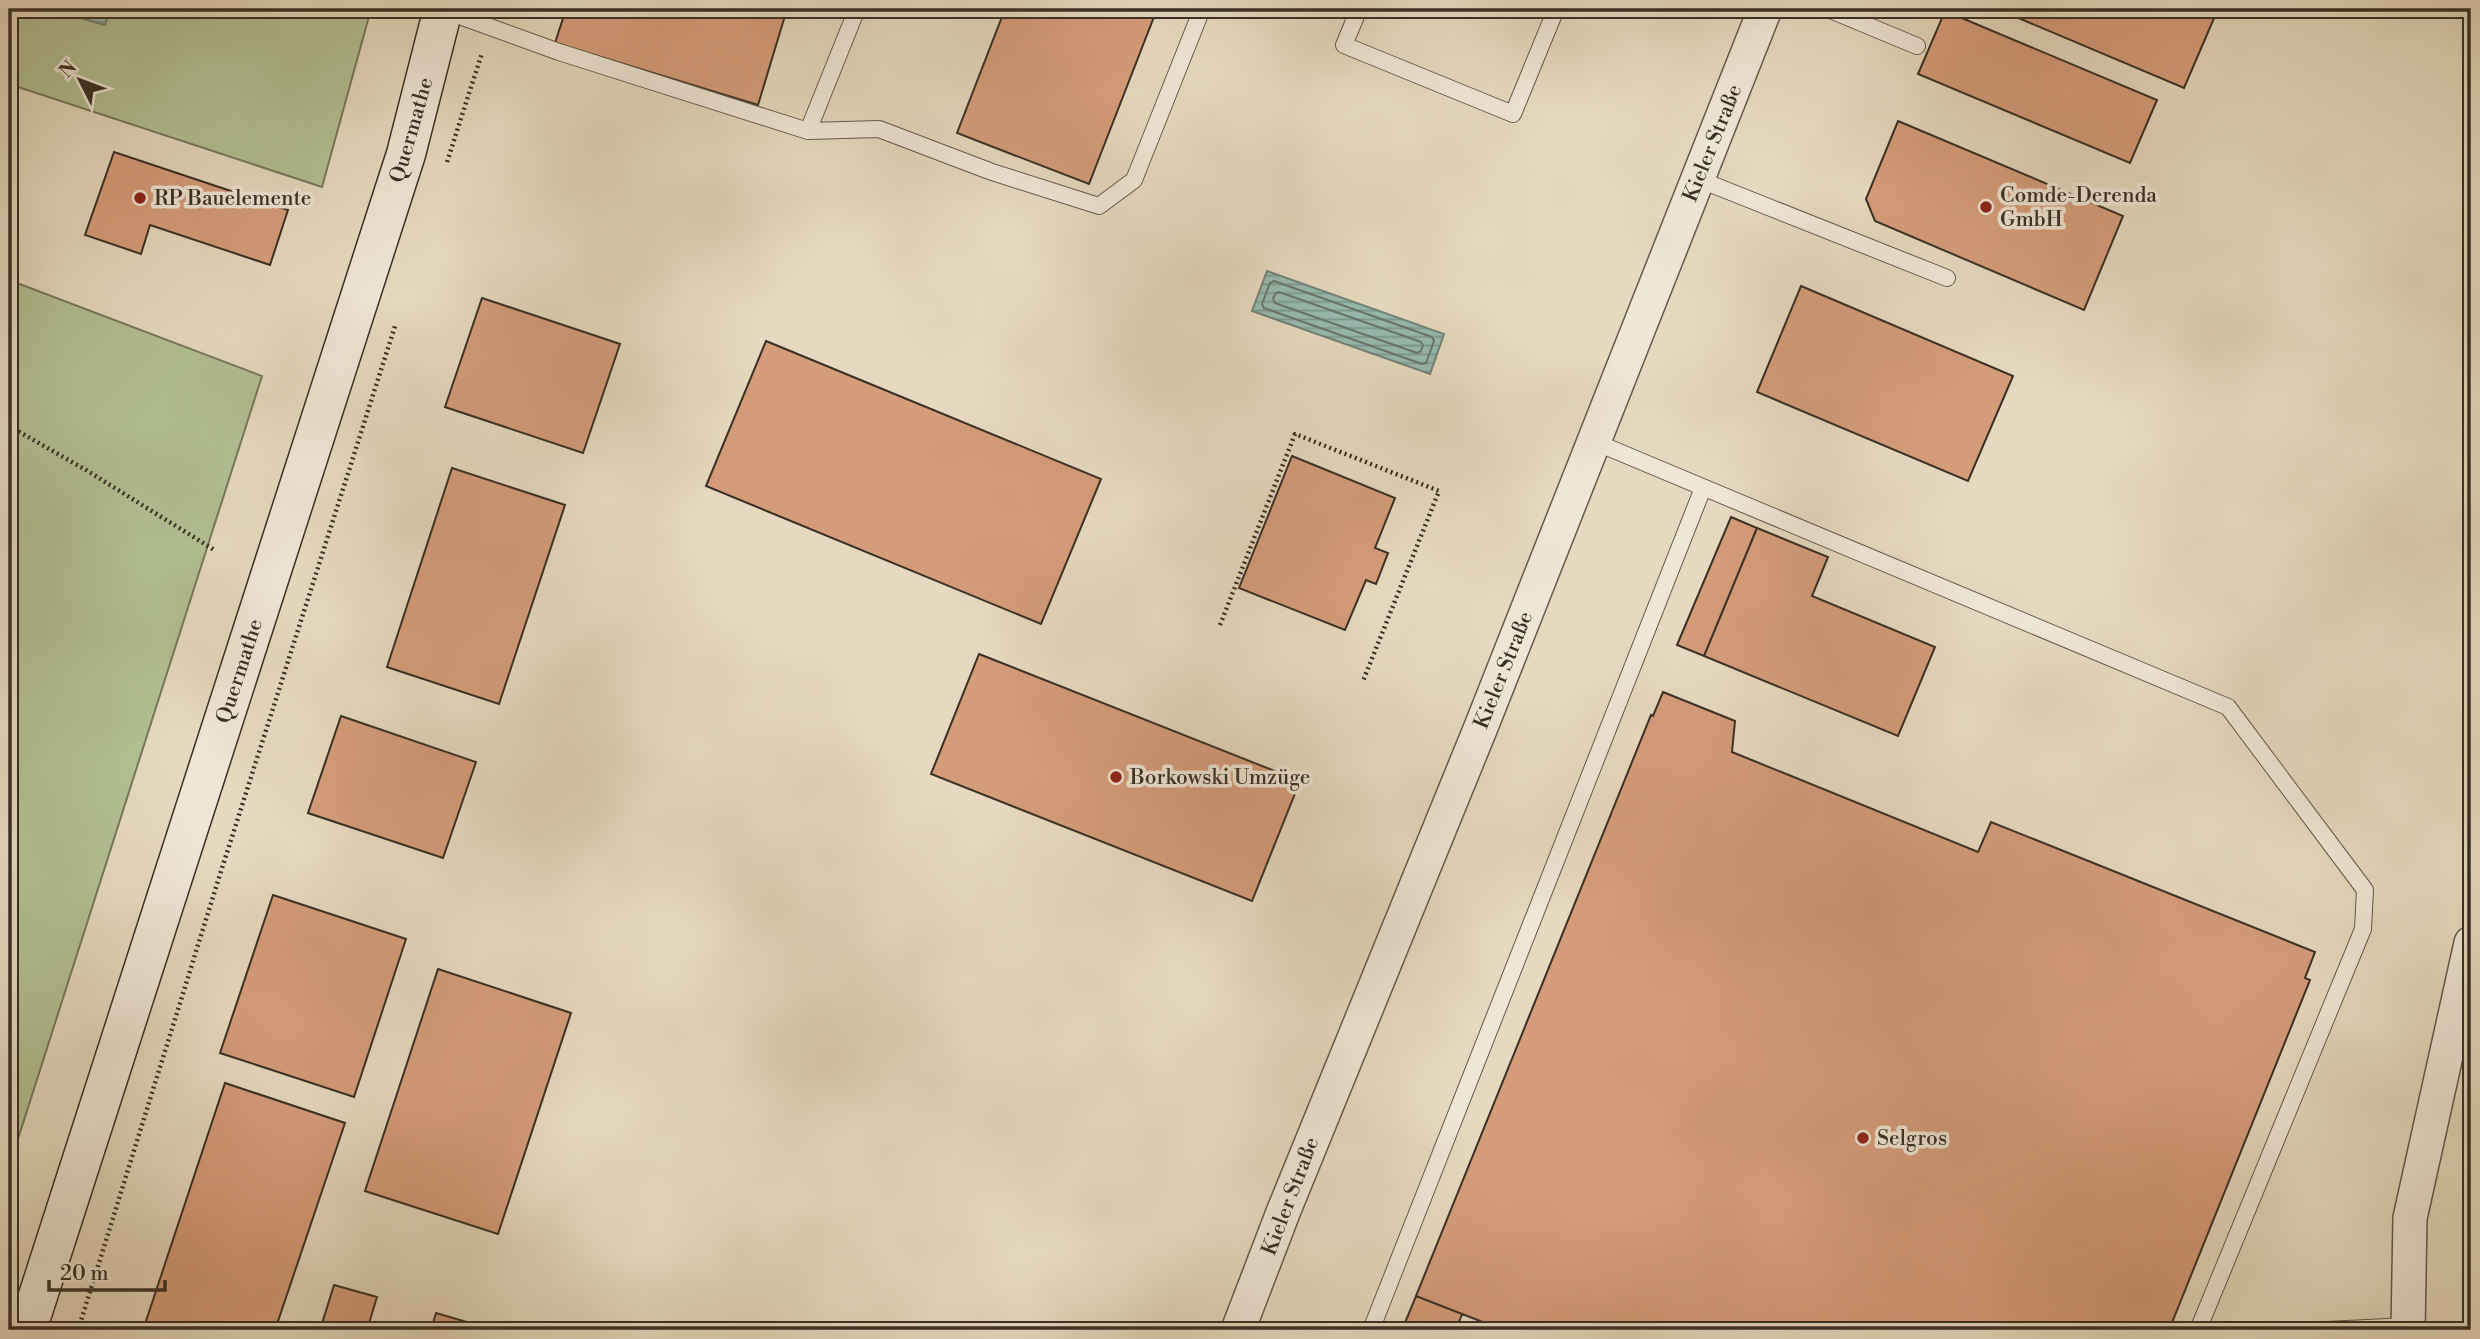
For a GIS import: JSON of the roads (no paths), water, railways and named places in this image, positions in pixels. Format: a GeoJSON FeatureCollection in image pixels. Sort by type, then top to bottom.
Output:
{"type":"FeatureCollection","features":[{"type":"Feature","properties":{"kind":"main road","name":"Quermathe"},"geometry":{"type":"LineString","coordinates":[[27,1330],[406,153],[443,9]]}},
{"type":"Feature","properties":{"kind":"street","name":"Kieler Straße"},"geometry":{"type":"LineString","coordinates":[[1238,1330],[1298,1173],[1595,442],[1765,9]]}},
{"type":"Feature","properties":{"kind":"street"},"geometry":{"type":"LineString","coordinates":[[2408,1328],[2410,1218],[2471,943]]}},
{"type":"Feature","properties":{"kind":"lane"},"geometry":{"type":"LineString","coordinates":[[443,9],[559,52],[808,131],[879,130],[992,172],[1099,206],[1134,180],[1202,9]]}},
{"type":"Feature","properties":{"kind":"lane"},"geometry":{"type":"LineString","coordinates":[[808,131],[857,9]]}},
{"type":"Feature","properties":{"kind":"lane"},"geometry":{"type":"LineString","coordinates":[[1359,9],[1344,45],[1513,114],[1556,9]]}},
{"type":"Feature","properties":{"kind":"lane"},"geometry":{"type":"LineString","coordinates":[[1828,9],[1917,46]]}},
{"type":"Feature","properties":{"kind":"lane"},"geometry":{"type":"LineString","coordinates":[[1698,179],[1947,278]]}},
{"type":"Feature","properties":{"kind":"lane"},"geometry":{"type":"LineString","coordinates":[[1595,442],[2228,707],[2365,890],[2363,929],[2198,1330]]}},
{"type":"Feature","properties":{"kind":"lane"},"geometry":{"type":"LineString","coordinates":[[1371,1330],[1703,488]]}},
{"type":"Feature","properties":{"kind":"lane"},"geometry":{"type":"LineString","coordinates":[[2326,1330],[2408,1328]]}},
{"type":"Feature","properties":{"kind":"water"},"geometry":{"type":"Polygon","coordinates":[[[49,9],[110,9],[105,25],[49,9]]]}},
{"type":"Feature","properties":{"kind":"water"},"geometry":{"type":"Polygon","coordinates":[[[1267,271],[1444,334],[1430,374],[1252,311],[1267,271]]]}},
{"type":"Feature","properties":{"kind":"place","name":"RP Bauelemente"},"geometry":{"type":"Point","coordinates":[140,198]}},
{"type":"Feature","properties":{"kind":"place","name":"Comde-Derenda GmbH"},"geometry":{"type":"Point","coordinates":[1986,207]}},
{"type":"Feature","properties":{"kind":"place","name":"Borkowski Umzüge"},"geometry":{"type":"Point","coordinates":[1116,777]}},
{"type":"Feature","properties":{"kind":"place","name":"Selgros"},"geometry":{"type":"Point","coordinates":[1863,1138]}}]}
